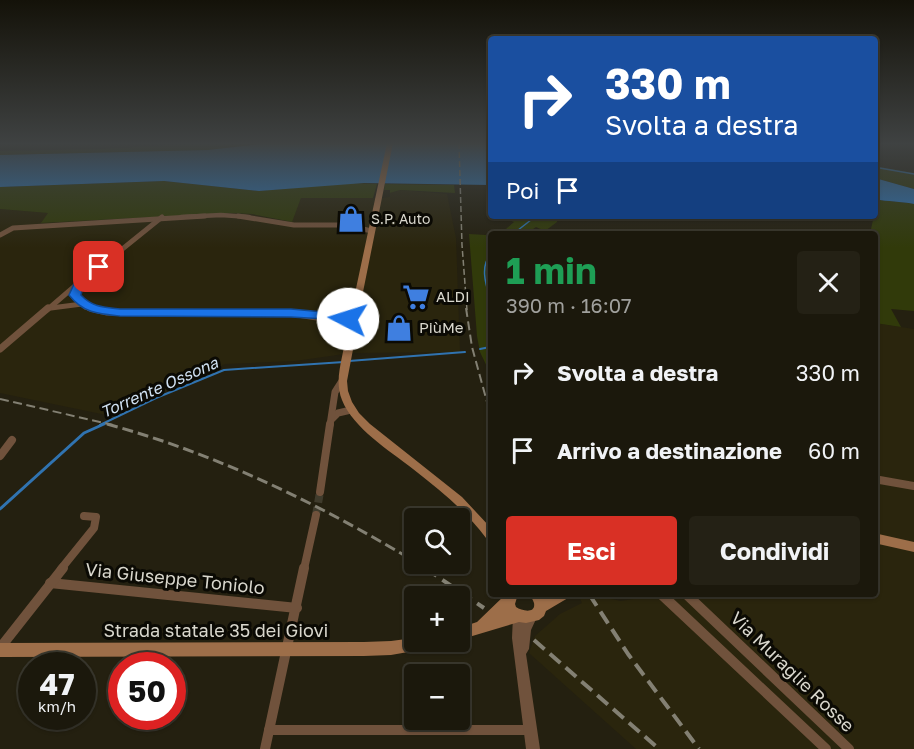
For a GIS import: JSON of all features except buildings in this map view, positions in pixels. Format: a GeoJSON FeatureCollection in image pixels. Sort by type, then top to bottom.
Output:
{"type":"FeatureCollection","features":[{"type":"Feature","properties":{"kind":"main road"},"geometry":{"type":"LineString","coordinates":[[383,178],[362,284],[351,319],[351,339],[342,381],[345,400],[368,428],[464,506],[488,534]]}},
{"type":"Feature","properties":{"kind":"main road"},"geometry":{"type":"LineString","coordinates":[[351,339],[369,318],[366,314],[362,284]]}},
{"type":"Feature","properties":{"kind":"main road"},"geometry":{"type":"LineString","coordinates":[[351,319],[366,314]]}},
{"type":"Feature","properties":{"kind":"main road"},"geometry":{"type":"LineString","coordinates":[[351,319],[363,324]]}},
{"type":"Feature","properties":{"kind":"main road"},"geometry":{"type":"LineString","coordinates":[[878,539],[914,547]]}},
{"type":"Feature","properties":{"kind":"main road"},"geometry":{"type":"LineString","coordinates":[[511,597],[511,610],[527,614]]}},
{"type":"Feature","properties":{"kind":"main road"},"geometry":{"type":"LineString","coordinates":[[478,627],[511,597]]}},
{"type":"Feature","properties":{"kind":"main road"},"geometry":{"type":"LineString","coordinates":[[527,614],[535,597]]}},
{"type":"Feature","properties":{"kind":"main road"},"geometry":{"type":"LineString","coordinates":[[470,630],[527,614],[557,597]]}},
{"type":"Feature","properties":{"kind":"main road","name":"Strada statale 35 dei Giovi"},"geometry":{"type":"LineString","coordinates":[[0,649],[363,649],[404,645]]}},
{"type":"Feature","properties":{"kind":"street"},"geometry":{"type":"LineString","coordinates":[[0,236],[13,228],[162,217],[239,215],[293,225],[373,227]]}},
{"type":"Feature","properties":{"kind":"street"},"geometry":{"type":"LineString","coordinates":[[0,349],[162,217]]}},
{"type":"Feature","properties":{"kind":"street"},"geometry":{"type":"LineString","coordinates":[[82,304],[76,299],[75,291],[84,280]]}},
{"type":"Feature","properties":{"kind":"street"},"geometry":{"type":"LineString","coordinates":[[46,310],[58,303],[76,299]]}},
{"type":"Feature","properties":{"kind":"street"},"geometry":{"type":"LineString","coordinates":[[46,310],[63,305],[82,304],[108,312],[291,313],[351,319]]}},
{"type":"Feature","properties":{"kind":"street"},"geometry":{"type":"LineString","coordinates":[[320,492],[335,392],[342,381]]}},
{"type":"Feature","properties":{"kind":"street"},"geometry":{"type":"LineString","coordinates":[[332,419],[338,413],[351,410]]}},
{"type":"Feature","properties":{"kind":"street"},"geometry":{"type":"LineString","coordinates":[[0,456],[12,440]]}},
{"type":"Feature","properties":{"kind":"street"},"geometry":{"type":"LineString","coordinates":[[878,480],[914,486]]}},
{"type":"Feature","properties":{"kind":"street"},"geometry":{"type":"LineString","coordinates":[[265,749],[316,515]]}},
{"type":"Feature","properties":{"kind":"street","name":"Via Giuseppe Toniolo"},"geometry":{"type":"LineString","coordinates":[[0,649],[40,592],[51,583],[94,528],[96,518],[84,516]]}},
{"type":"Feature","properties":{"kind":"street","name":"Via Giuseppe Toniolo"},"geometry":{"type":"LineString","coordinates":[[51,583],[297,608]]}},
{"type":"Feature","properties":{"kind":"street"},"geometry":{"type":"LineString","coordinates":[[664,597],[826,749]]}},
{"type":"Feature","properties":{"kind":"street","name":"Via Muraglie Rosse"},"geometry":{"type":"LineString","coordinates":[[689,597],[849,749]]}},
{"type":"Feature","properties":{"kind":"street"},"geometry":{"type":"LineString","coordinates":[[527,614],[518,638],[533,749]]}},
{"type":"Feature","properties":{"kind":"street"},"geometry":{"type":"LineString","coordinates":[[269,730],[531,730]]}},
{"type":"Feature","properties":{"kind":"shaded area"},"geometry":{"type":"Polygon","coordinates":[[[400,190],[447,194],[456,238],[460,352],[351,353],[295,361],[225,364],[111,416],[0,393],[0,209],[49,213],[42,223],[231,213],[252,214],[291,222],[301,198],[382,198],[390,197],[390,193],[400,190]]]}},
{"type":"Feature","properties":{"kind":"shaded area"},"geometry":{"type":"Polygon","coordinates":[[[878,323],[914,329],[914,749],[636,749],[529,653],[535,636],[560,614],[582,603],[579,597],[606,597],[621,601],[633,599],[631,597],[878,597],[878,323]]]}},
{"type":"Feature","properties":{"kind":"green space"},"geometry":{"type":"Polygon","coordinates":[[[878,178],[914,178],[914,189],[878,179],[878,178]]]}},
{"type":"Feature","properties":{"kind":"green space"},"geometry":{"type":"Polygon","coordinates":[[[164,181],[259,191],[346,183],[377,184],[373,198],[301,198],[292,222],[252,214],[231,213],[41,223],[48,213],[0,209],[0,187],[164,181]]]}},
{"type":"Feature","properties":{"kind":"green space"},"geometry":{"type":"Polygon","coordinates":[[[385,184],[454,185],[455,193],[400,190],[390,193],[390,190],[384,190],[385,184]]]}},
{"type":"Feature","properties":{"kind":"green space"},"geometry":{"type":"Polygon","coordinates":[[[878,199],[914,204],[914,311],[891,309],[901,327],[878,323],[878,231],[867,231],[871,229],[873,220],[870,219],[878,219],[878,199]]]}},
{"type":"Feature","properties":{"kind":"green space"},"geometry":{"type":"Polygon","coordinates":[[[506,219],[558,219],[557,222],[545,231],[536,227],[530,231],[504,231],[514,222],[506,219]]]}},
{"type":"Feature","properties":{"kind":"green space"},"geometry":{"type":"Polygon","coordinates":[[[469,234],[486,235],[488,245],[488,369],[480,352],[469,234]]]}},
{"type":"Feature","properties":{"kind":"water"},"geometry":{"type":"Polygon","coordinates":[[[0,178],[488,178],[488,185],[364,183],[259,191],[164,181],[0,187],[0,178]]]}},
{"type":"Feature","properties":{"kind":"water"},"geometry":{"type":"Polygon","coordinates":[[[878,179],[914,189],[914,204],[878,199],[878,179]]]}},
{"type":"Feature","properties":{"kind":"waterway","name":"Torrente Ossona"},"geometry":{"type":"LineString","coordinates":[[517,231],[532,219]]}},
{"type":"Feature","properties":{"kind":"waterway","name":"Torrente Ossona"},"geometry":{"type":"LineString","coordinates":[[488,258],[485,265],[488,290]]}},
{"type":"Feature","properties":{"kind":"waterway","name":"Torrente Ossona"},"geometry":{"type":"LineString","coordinates":[[480,349],[488,347]]}},
{"type":"Feature","properties":{"kind":"waterway","name":"Torrente Ossona"},"geometry":{"type":"LineString","coordinates":[[349,361],[465,352]]}},
{"type":"Feature","properties":{"kind":"waterway","name":"Torrente Ossona"},"geometry":{"type":"LineString","coordinates":[[100,425],[156,398],[224,370],[344,362]]}},
{"type":"Feature","properties":{"kind":"waterway","name":"Torrente Ossona"},"geometry":{"type":"LineString","coordinates":[[0,509],[84,433],[104,424]]}},
{"type":"Feature","properties":{"kind":"tunnel"},"geometry":{"type":"LineString","coordinates":[[316,515],[320,492]]}},
{"type":"Feature","properties":{"kind":"railway"},"geometry":{"type":"LineString","coordinates":[[460,178],[467,310]]}},
{"type":"Feature","properties":{"kind":"railway"},"geometry":{"type":"LineString","coordinates":[[466,308],[472,347],[488,406]]}},
{"type":"Feature","properties":{"kind":"railway"},"geometry":{"type":"LineString","coordinates":[[0,399],[113,425]]}},
{"type":"Feature","properties":{"kind":"railway"},"geometry":{"type":"LineString","coordinates":[[107,424],[148,436],[227,465],[341,519],[404,555]]}},
{"type":"Feature","properties":{"kind":"railway"},"geometry":{"type":"LineString","coordinates":[[434,574],[484,608]]}},
{"type":"Feature","properties":{"kind":"railway"},"geometry":{"type":"LineString","coordinates":[[591,597],[628,654],[699,749]]}},
{"type":"Feature","properties":{"kind":"railway"},"geometry":{"type":"LineString","coordinates":[[534,640],[659,749]]}},
{"type":"Feature","properties":{"kind":"place","name":"S.P. Auto"},"geometry":{"type":"Point","coordinates":[351,219]}},
{"type":"Feature","properties":{"kind":"place","name":"ALDI"},"geometry":{"type":"Point","coordinates":[416,297]}},
{"type":"Feature","properties":{"kind":"place","name":"PiùMe"},"geometry":{"type":"Point","coordinates":[399,328]}},
{"type":"Feature","properties":{"kind":"route"},"geometry":{"type":"LineString","coordinates":[[99,267],[75,291],[76,299],[86,307],[95,310],[108,312],[291,313],[321,317],[350,315],[348,319]]}}]}
